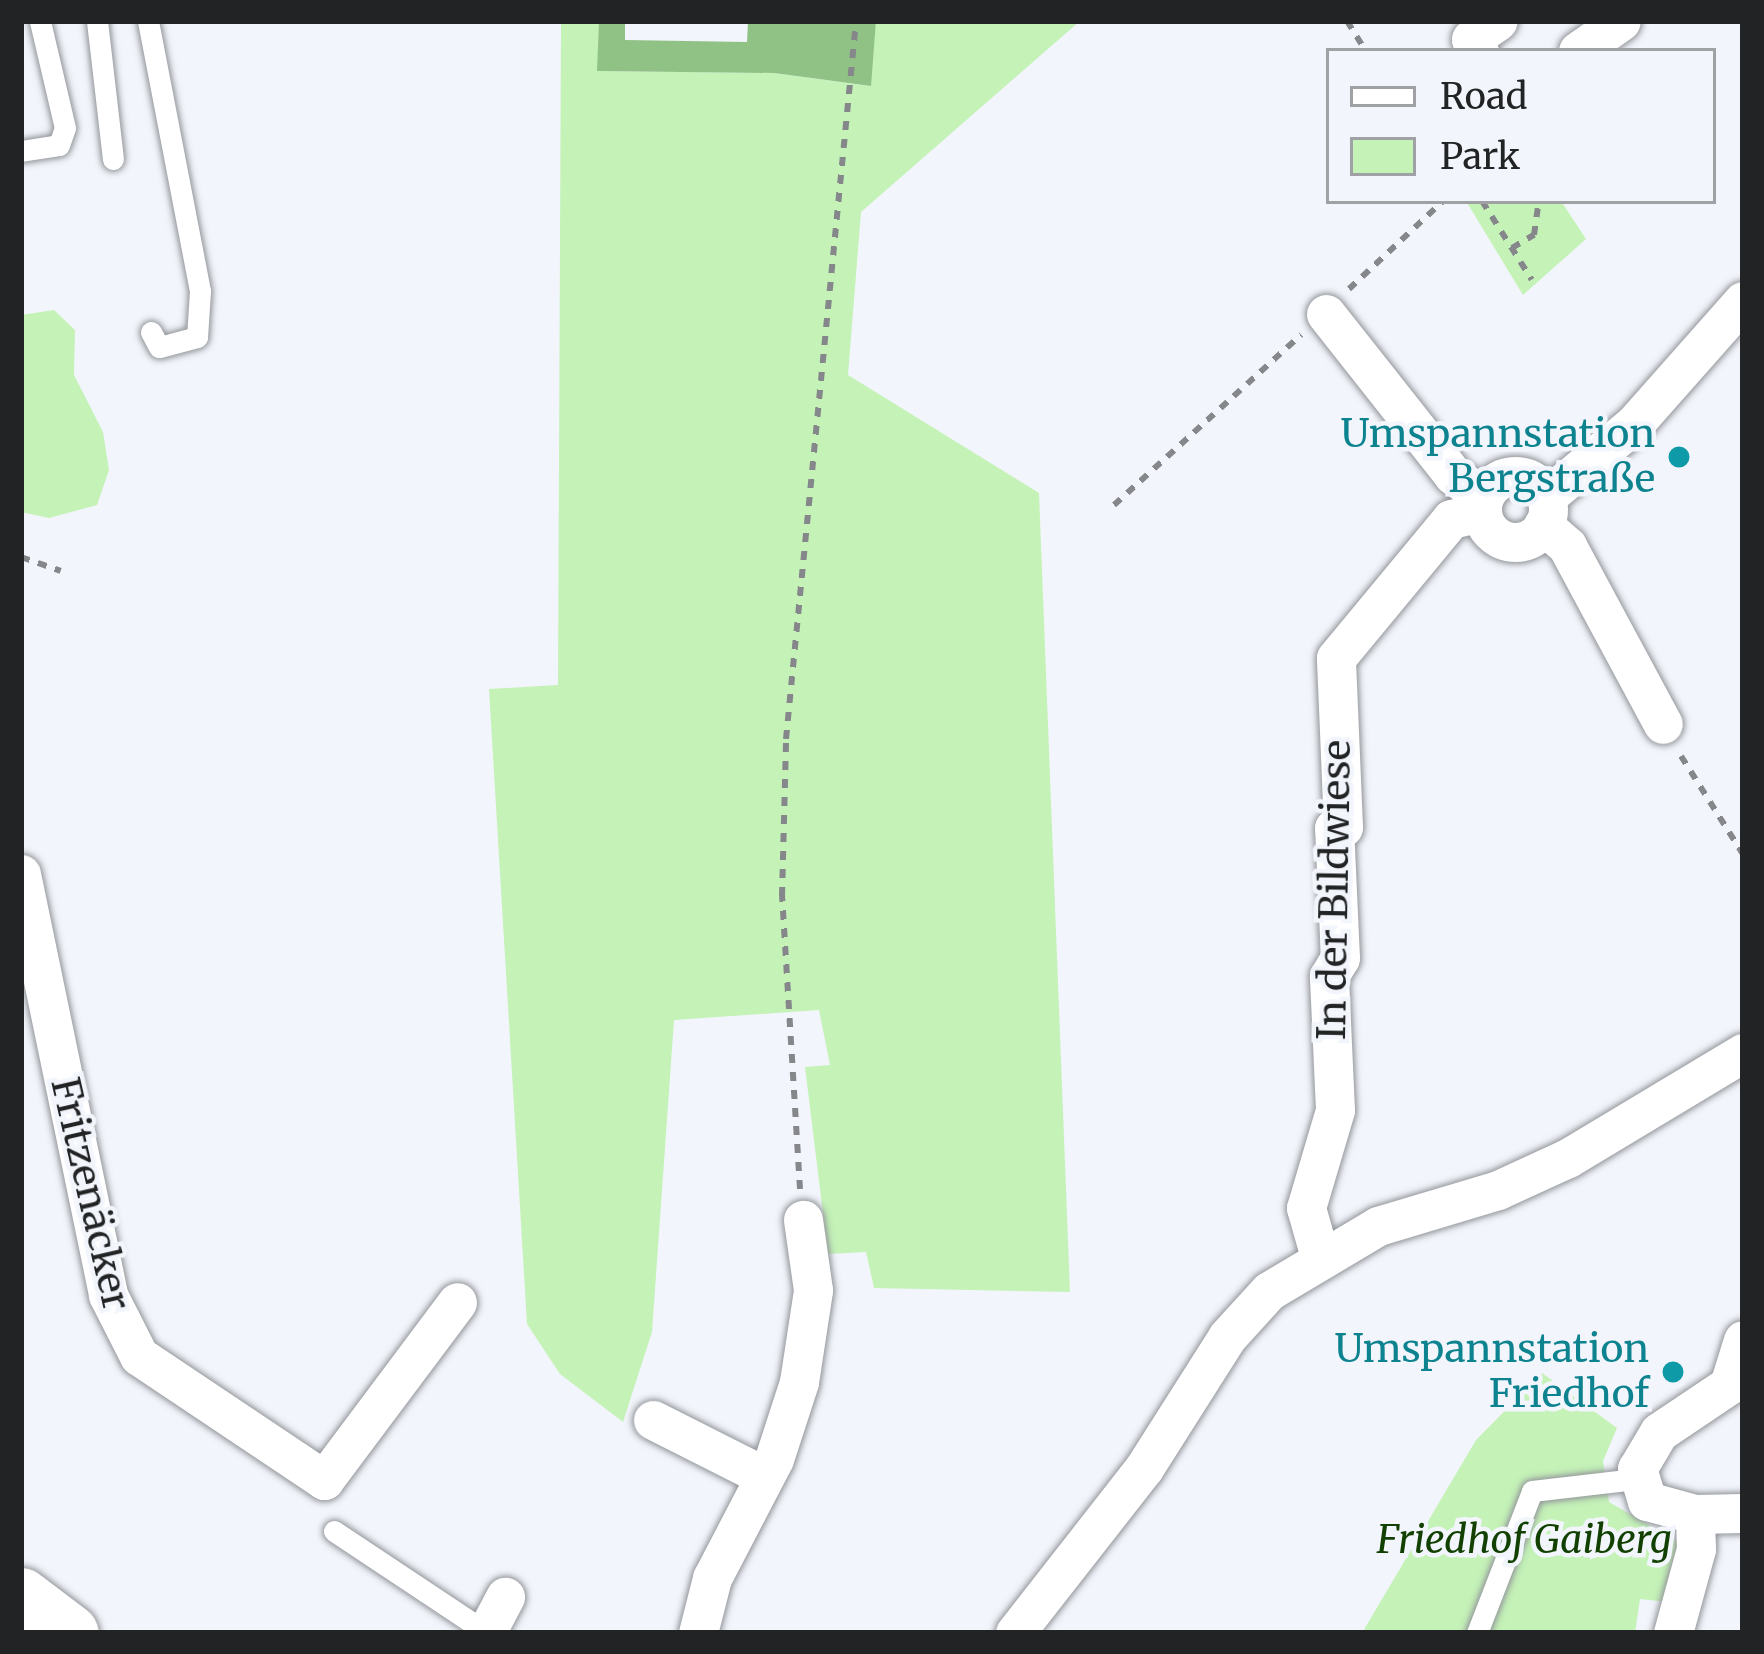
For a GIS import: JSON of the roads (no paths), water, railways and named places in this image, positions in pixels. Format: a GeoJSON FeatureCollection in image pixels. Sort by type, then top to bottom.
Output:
{"type":"FeatureCollection","features":[{"type":"Feature","properties":{"kind":"main road"},"geometry":{"type":"LineString","coordinates":[[21,1596],[70,1633]]}},
{"type":"Feature","properties":{"kind":"street"},"geometry":{"type":"LineString","coordinates":[[1477,48],[1471,39],[1498,21]]}},
{"type":"Feature","properties":{"kind":"street"},"geometry":{"type":"LineString","coordinates":[[1311,327],[1482,504],[1505,541],[1530,539],[1544,511],[1634,424],[1743,301]]}},
{"type":"Feature","properties":{"kind":"street","name":"In der Bildwiese"},"geometry":{"type":"LineString","coordinates":[[1321,1257],[1306,1208],[1335,1110],[1329,976],[1340,958],[1334,828],[1343,827],[1334,676],[1347,639],[1451,519],[1482,504]]}},
{"type":"Feature","properties":{"kind":"street"},"geometry":{"type":"LineString","coordinates":[[1544,511],[1663,724]]}},
{"type":"Feature","properties":{"kind":"street","name":"Fritzenäcker"},"geometry":{"type":"LineString","coordinates":[[21,874],[108,1295],[139,1356],[323,1480],[457,1302]]}},
{"type":"Feature","properties":{"kind":"street"},"geometry":{"type":"LineString","coordinates":[[1015,1633],[1144,1468],[1239,1321],[1321,1257],[1378,1226],[1544,1170],[1743,1053]]}},
{"type":"Feature","properties":{"kind":"street"},"geometry":{"type":"LineString","coordinates":[[698,1633],[717,1567],[764,1476],[808,1337],[812,1274],[803,1220]]}},
{"type":"Feature","properties":{"kind":"street"},"geometry":{"type":"LineString","coordinates":[[1743,1340],[1729,1385],[1659,1432],[1635,1479],[1647,1502],[1695,1514],[1743,1513]]}},
{"type":"Feature","properties":{"kind":"street"},"geometry":{"type":"LineString","coordinates":[[652,1420],[764,1476]]}},
{"type":"Feature","properties":{"kind":"street"},"geometry":{"type":"LineString","coordinates":[[1672,1633],[1696,1549],[1695,1514]]}},
{"type":"Feature","properties":{"kind":"street"},"geometry":{"type":"LineString","coordinates":[[486,1633],[505,1597]]}},
{"type":"Feature","properties":{"kind":"lane"},"geometry":{"type":"LineString","coordinates":[[21,152],[59,145],[64,128],[40,21]]}},
{"type":"Feature","properties":{"kind":"lane"},"geometry":{"type":"LineString","coordinates":[[98,21],[113,159]]}},
{"type":"Feature","properties":{"kind":"lane"},"geometry":{"type":"LineString","coordinates":[[148,21],[200,291],[197,338],[159,347],[151,332]]}},
{"type":"Feature","properties":{"kind":"lane"},"geometry":{"type":"LineString","coordinates":[[1477,1633],[1532,1491],[1635,1479]]}},
{"type":"Feature","properties":{"kind":"lane"},"geometry":{"type":"LineString","coordinates":[[334,1531],[486,1633]]}},
{"type":"Feature","properties":{"kind":"place","name":"Umspannstation Bergstraße"},"geometry":{"type":"Point","coordinates":[1679,457]}},
{"type":"Feature","properties":{"kind":"place","name":"Umspannstation Friedhof"},"geometry":{"type":"Point","coordinates":[1673,1372]}},
{"type":"Feature","properties":{"kind":"park label","name":"Friedhof Gaiberg"},"geometry":{"type":"Point","coordinates":[1524,1540]}}]}
